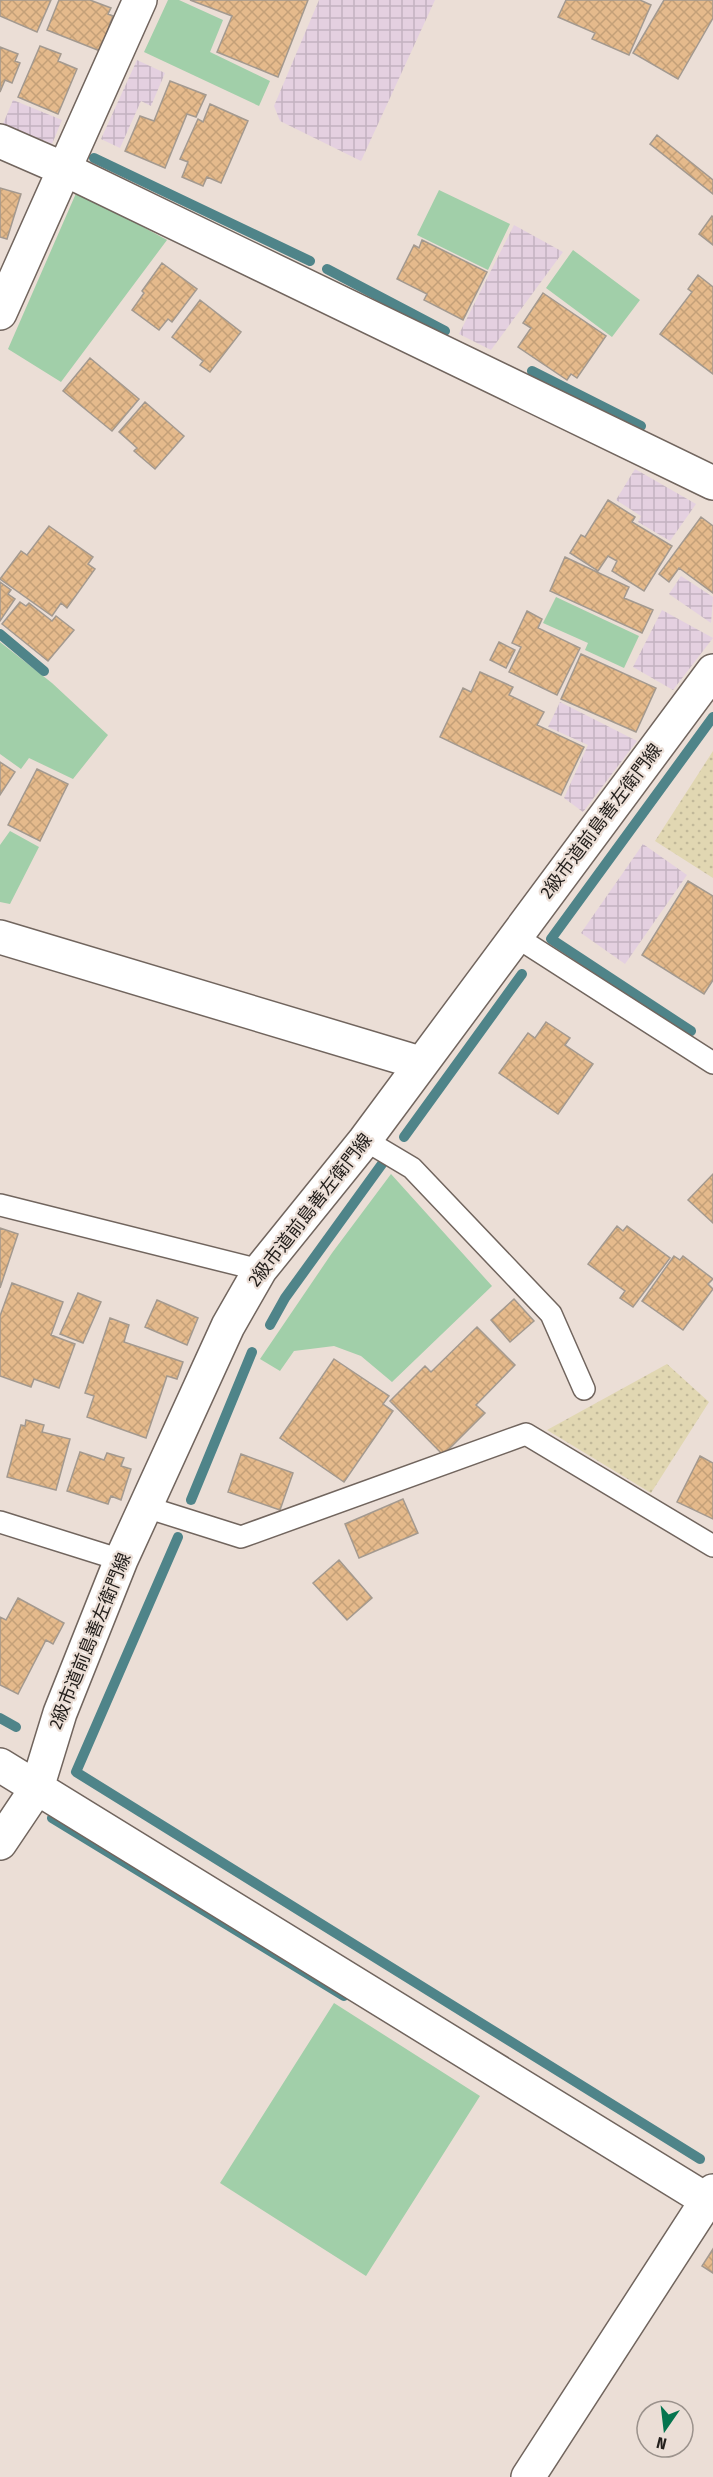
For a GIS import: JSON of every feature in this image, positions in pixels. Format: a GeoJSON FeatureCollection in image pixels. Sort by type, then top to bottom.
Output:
{"type":"FeatureCollection","features":[{"type":"Feature","properties":{"kind":"street"},"geometry":{"type":"LineString","coordinates":[[0,313],[140,0]]}},
{"type":"Feature","properties":{"kind":"street"},"geometry":{"type":"LineString","coordinates":[[0,141],[64,169],[713,483]]}},
{"type":"Feature","properties":{"kind":"street","name":"2級市道前島善左衛門線"},"geometry":{"type":"LineString","coordinates":[[0,1843],[37,1788],[60,1713],[121,1560],[228,1326],[260,1270],[365,1140],[713,671]]}},
{"type":"Feature","properties":{"kind":"street"},"geometry":{"type":"LineString","coordinates":[[0,937],[420,1063]]}},
{"type":"Feature","properties":{"kind":"street"},"geometry":{"type":"LineString","coordinates":[[0,1766],[711,2198],[528,2477]]}},
{"type":"Feature","properties":{"kind":"lane"},"geometry":{"type":"LineString","coordinates":[[515,936],[713,1063]]}},
{"type":"Feature","properties":{"kind":"lane"},"geometry":{"type":"LineString","coordinates":[[365,1140],[412,1168],[551,1314],[584,1389]]}},
{"type":"Feature","properties":{"kind":"lane"},"geometry":{"type":"LineString","coordinates":[[0,1205],[260,1270]]}},
{"type":"Feature","properties":{"kind":"lane"},"geometry":{"type":"LineString","coordinates":[[146,1507],[241,1537],[526,1434],[713,1546]]}},
{"type":"Feature","properties":{"kind":"lane"},"geometry":{"type":"LineString","coordinates":[[0,1522],[121,1560]]}},
{"type":"Feature","properties":{"kind":"shaded area"},"geometry":{"type":"Polygon","coordinates":[[[319,0],[435,0],[361,161],[280,121],[274,106],[319,0]]]}},
{"type":"Feature","properties":{"kind":"shaded area"},"geometry":{"type":"Polygon","coordinates":[[[137,60],[165,73],[151,106],[141,101],[120,148],[101,139],[137,60]]]}},
{"type":"Feature","properties":{"kind":"shaded area"},"geometry":{"type":"Polygon","coordinates":[[[13,100],[62,120],[52,144],[3,124],[13,100]]]}},
{"type":"Feature","properties":{"kind":"shaded area"},"geometry":{"type":"Polygon","coordinates":[[[514,225],[563,252],[491,350],[459,334],[514,225]]]}},
{"type":"Feature","properties":{"kind":"shaded area"},"geometry":{"type":"Polygon","coordinates":[[[635,469],[696,504],[670,541],[638,522],[641,516],[616,500],[635,469]]]}},
{"type":"Feature","properties":{"kind":"shaded area"},"geometry":{"type":"Polygon","coordinates":[[[681,576],[713,597],[711,623],[669,594],[681,576]]]}},
{"type":"Feature","properties":{"kind":"shaded area"},"geometry":{"type":"Polygon","coordinates":[[[662,610],[713,638],[673,690],[633,667],[662,610]]]}},
{"type":"Feature","properties":{"kind":"shaded area"},"geometry":{"type":"Polygon","coordinates":[[[560,702],[637,741],[583,812],[564,798],[588,745],[548,727],[560,702]]]}},
{"type":"Feature","properties":{"kind":"shaded area"},"geometry":{"type":"Polygon","coordinates":[[[643,844],[687,875],[625,964],[581,933],[643,844]]]}},
{"type":"Feature","properties":{"kind":"green space"},"geometry":{"type":"Polygon","coordinates":[[[168,0],[179,0],[223,20],[210,52],[270,81],[259,106],[144,52],[168,0]]]}},
{"type":"Feature","properties":{"kind":"green space"},"geometry":{"type":"Polygon","coordinates":[[[439,190],[510,224],[488,270],[417,235],[439,190]]]}},
{"type":"Feature","properties":{"kind":"green space"},"geometry":{"type":"Polygon","coordinates":[[[77,191],[167,240],[61,382],[8,349],[77,191]]]}},
{"type":"Feature","properties":{"kind":"green space"},"geometry":{"type":"Polygon","coordinates":[[[573,250],[640,300],[612,337],[546,288],[573,250]]]}},
{"type":"Feature","properties":{"kind":"green space"},"geometry":{"type":"Polygon","coordinates":[[[556,597],[639,636],[624,668],[585,650],[588,643],[543,623],[556,597]]]}},
{"type":"Feature","properties":{"kind":"green space"},"geometry":{"type":"Polygon","coordinates":[[[0,642],[52,683],[108,735],[73,779],[29,758],[21,769],[0,754],[0,642]]]}},
{"type":"Feature","properties":{"kind":"green space"},"geometry":{"type":"Polygon","coordinates":[[[10,831],[39,847],[10,904],[0,902],[0,845],[10,831]]]}},
{"type":"Feature","properties":{"kind":"green space"},"geometry":{"type":"Polygon","coordinates":[[[391,1174],[492,1286],[392,1382],[361,1356],[334,1346],[294,1351],[280,1371],[260,1359],[332,1253],[391,1174]]]}},
{"type":"Feature","properties":{"kind":"green space"},"geometry":{"type":"Polygon","coordinates":[[[334,2003],[480,2096],[366,2276],[220,2183],[334,2003]]]}},
{"type":"Feature","properties":{"kind":"sand"},"geometry":{"type":"Polygon","coordinates":[[[713,751],[713,878],[655,841],[713,751]]]}},
{"type":"Feature","properties":{"kind":"sand"},"geometry":{"type":"Polygon","coordinates":[[[667,1364],[709,1402],[651,1493],[547,1430],[667,1364]]]}},
{"type":"Feature","properties":{"kind":"building"},"geometry":{"type":"Polygon","coordinates":[[[0,0],[51,0],[37,32],[0,16],[0,0]]]}},
{"type":"Feature","properties":{"kind":"building"},"geometry":{"type":"Polygon","coordinates":[[[59,0],[90,0],[111,8],[108,14],[113,16],[100,51],[47,30],[59,0]]]}},
{"type":"Feature","properties":{"kind":"building"},"geometry":{"type":"Polygon","coordinates":[[[190,0],[308,0],[278,77],[217,52],[232,16],[190,0]]]}},
{"type":"Feature","properties":{"kind":"building"},"geometry":{"type":"Polygon","coordinates":[[[566,0],[640,0],[651,5],[629,55],[592,39],[595,33],[558,17],[566,0]]]}},
{"type":"Feature","properties":{"kind":"building"},"geometry":{"type":"Polygon","coordinates":[[[664,0],[713,0],[713,18],[678,79],[633,53],[664,0]]]}},
{"type":"Feature","properties":{"kind":"building"},"geometry":{"type":"Polygon","coordinates":[[[40,46],[61,54],[58,61],[77,69],[58,114],[18,97],[40,46]]]}},
{"type":"Feature","properties":{"kind":"building"},"geometry":{"type":"Polygon","coordinates":[[[0,47],[18,54],[15,61],[20,63],[12,83],[5,80],[0,92],[0,47]]]}},
{"type":"Feature","properties":{"kind":"building"},"geometry":{"type":"Polygon","coordinates":[[[170,81],[206,95],[196,117],[187,114],[165,168],[125,151],[140,116],[154,121],[170,81]]]}},
{"type":"Feature","properties":{"kind":"building"},"geometry":{"type":"Polygon","coordinates":[[[210,104],[248,121],[221,183],[207,177],[203,186],[182,177],[188,162],[180,159],[198,119],[203,122],[210,104]]]}},
{"type":"Feature","properties":{"kind":"building"},"geometry":{"type":"Polygon","coordinates":[[[657,135],[713,180],[713,194],[650,144],[657,135]]]}},
{"type":"Feature","properties":{"kind":"building"},"geometry":{"type":"Polygon","coordinates":[[[0,188],[21,194],[7,239],[0,237],[0,188]]]}},
{"type":"Feature","properties":{"kind":"building"},"geometry":{"type":"Polygon","coordinates":[[[713,217],[713,245],[699,234],[713,217]]]}},
{"type":"Feature","properties":{"kind":"building"},"geometry":{"type":"Polygon","coordinates":[[[422,240],[487,272],[463,320],[424,300],[427,294],[397,279],[414,245],[419,248],[422,240]]]}},
{"type":"Feature","properties":{"kind":"building"},"geometry":{"type":"Polygon","coordinates":[[[162,263],[197,289],[172,322],[168,319],[159,330],[132,310],[162,263]]]}},
{"type":"Feature","properties":{"kind":"building"},"geometry":{"type":"Polygon","coordinates":[[[698,275],[713,287],[713,374],[660,334],[692,292],[688,289],[698,275]]]}},
{"type":"Feature","properties":{"kind":"building"},"geometry":{"type":"Polygon","coordinates":[[[543,293],[606,336],[577,378],[571,374],[567,380],[518,347],[531,328],[523,323],[543,293]]]}},
{"type":"Feature","properties":{"kind":"building"},"geometry":{"type":"Polygon","coordinates":[[[200,300],[241,332],[210,372],[200,365],[203,361],[172,337],[200,300]]]}},
{"type":"Feature","properties":{"kind":"building"},"geometry":{"type":"Polygon","coordinates":[[[90,358],[139,399],[112,431],[63,391],[90,358]]]}},
{"type":"Feature","properties":{"kind":"building"},"geometry":{"type":"Polygon","coordinates":[[[145,402],[184,436],[155,469],[134,451],[137,448],[119,432],[145,402]]]}},
{"type":"Feature","properties":{"kind":"building"},"geometry":{"type":"Polygon","coordinates":[[[608,500],[635,517],[632,522],[672,546],[644,591],[612,571],[617,561],[608,556],[598,571],[570,553],[581,535],[585,537],[608,500]]]}},
{"type":"Feature","properties":{"kind":"building"},"geometry":{"type":"Polygon","coordinates":[[[701,517],[713,526],[713,593],[679,568],[669,582],[659,574],[701,517]]]}},
{"type":"Feature","properties":{"kind":"building"},"geometry":{"type":"Polygon","coordinates":[[[49,526],[93,557],[88,564],[95,569],[67,608],[61,603],[52,616],[0,579],[21,551],[27,555],[49,526]]]}},
{"type":"Feature","properties":{"kind":"building"},"geometry":{"type":"Polygon","coordinates":[[[565,557],[629,587],[624,598],[653,610],[642,633],[550,591],[565,557]]]}},
{"type":"Feature","properties":{"kind":"building"},"geometry":{"type":"Polygon","coordinates":[[[0,582],[11,590],[8,594],[15,599],[0,621],[0,582]]]}},
{"type":"Feature","properties":{"kind":"building"},"geometry":{"type":"Polygon","coordinates":[[[20,602],[26,606],[29,603],[52,621],[56,616],[74,630],[48,661],[2,624],[20,602]]]}},
{"type":"Feature","properties":{"kind":"building"},"geometry":{"type":"Polygon","coordinates":[[[527,611],[542,619],[538,628],[580,648],[557,695],[509,672],[521,647],[512,643],[527,611]]]}},
{"type":"Feature","properties":{"kind":"building"},"geometry":{"type":"Polygon","coordinates":[[[499,642],[515,650],[506,668],[490,660],[499,642]]]}},
{"type":"Feature","properties":{"kind":"building"},"geometry":{"type":"Polygon","coordinates":[[[581,654],[656,688],[636,732],[561,699],[581,654]]]}},
{"type":"Feature","properties":{"kind":"building"},"geometry":{"type":"Polygon","coordinates":[[[480,672],[513,687],[509,695],[544,712],[537,725],[584,747],[561,795],[440,737],[463,688],[471,692],[480,672]]]}},
{"type":"Feature","properties":{"kind":"building"},"geometry":{"type":"Polygon","coordinates":[[[0,762],[15,772],[0,795],[0,762]]]}},
{"type":"Feature","properties":{"kind":"building"},"geometry":{"type":"Polygon","coordinates":[[[37,769],[68,784],[40,841],[8,825],[37,769]]]}},
{"type":"Feature","properties":{"kind":"building"},"geometry":{"type":"Polygon","coordinates":[[[688,881],[713,896],[713,980],[704,994],[642,955],[688,881]]]}},
{"type":"Feature","properties":{"kind":"building"},"geometry":{"type":"Polygon","coordinates":[[[546,1022],[570,1038],[565,1045],[593,1064],[558,1114],[499,1073],[528,1033],[535,1038],[546,1022]]]}},
{"type":"Feature","properties":{"kind":"building"},"geometry":{"type":"Polygon","coordinates":[[[713,1174],[713,1223],[688,1200],[713,1174]]]}},
{"type":"Feature","properties":{"kind":"building"},"geometry":{"type":"Polygon","coordinates":[[[617,1226],[623,1231],[627,1226],[670,1258],[633,1307],[620,1298],[625,1291],[588,1264],[617,1226]]]}},
{"type":"Feature","properties":{"kind":"building"},"geometry":{"type":"Polygon","coordinates":[[[0,1228],[18,1234],[0,1288],[0,1228]]]}},
{"type":"Feature","properties":{"kind":"building"},"geometry":{"type":"Polygon","coordinates":[[[674,1256],[680,1260],[683,1256],[713,1279],[708,1284],[713,1289],[683,1330],[642,1301],[674,1256]]]}},
{"type":"Feature","properties":{"kind":"building"},"geometry":{"type":"Polygon","coordinates":[[[12,1283],[63,1302],[51,1335],[75,1344],[59,1388],[34,1379],[31,1387],[0,1376],[0,1316],[12,1283]]]}},
{"type":"Feature","properties":{"kind":"building"},"geometry":{"type":"Polygon","coordinates":[[[78,1293],[101,1302],[83,1343],[60,1334],[78,1293]]]}},
{"type":"Feature","properties":{"kind":"building"},"geometry":{"type":"Polygon","coordinates":[[[514,1299],[534,1321],[510,1342],[491,1320],[514,1299]]]}},
{"type":"Feature","properties":{"kind":"building"},"geometry":{"type":"Polygon","coordinates":[[[157,1300],[198,1318],[187,1345],[145,1327],[157,1300]]]}},
{"type":"Feature","properties":{"kind":"building"},"geometry":{"type":"Polygon","coordinates":[[[110,1318],[129,1325],[124,1342],[183,1362],[177,1379],[167,1376],[146,1438],[87,1417],[94,1396],[85,1393],[110,1318]]]}},
{"type":"Feature","properties":{"kind":"building"},"geometry":{"type":"Polygon","coordinates":[[[477,1327],[515,1365],[476,1405],[485,1413],[443,1455],[390,1401],[425,1366],[431,1372],[477,1327]]]}},
{"type":"Feature","properties":{"kind":"building"},"geometry":{"type":"Polygon","coordinates":[[[334,1359],[389,1396],[383,1404],[393,1411],[344,1482],[280,1438],[334,1359]]]}},
{"type":"Feature","properties":{"kind":"building"},"geometry":{"type":"Polygon","coordinates":[[[26,1420],[44,1425],[42,1432],[70,1439],[56,1490],[7,1477],[21,1425],[25,1426],[26,1420]]]}},
{"type":"Feature","properties":{"kind":"building"},"geometry":{"type":"Polygon","coordinates":[[[80,1452],[104,1460],[107,1453],[124,1458],[121,1466],[131,1469],[121,1500],[111,1496],[108,1504],[67,1491],[80,1452]]]}},
{"type":"Feature","properties":{"kind":"building"},"geometry":{"type":"Polygon","coordinates":[[[241,1454],[293,1473],[280,1510],[228,1492],[241,1454]]]}},
{"type":"Feature","properties":{"kind":"building"},"geometry":{"type":"Polygon","coordinates":[[[700,1456],[713,1463],[713,1519],[677,1502],[700,1456]]]}},
{"type":"Feature","properties":{"kind":"building"},"geometry":{"type":"Polygon","coordinates":[[[403,1499],[418,1533],[359,1558],[345,1524],[403,1499]]]}},
{"type":"Feature","properties":{"kind":"building"},"geometry":{"type":"Polygon","coordinates":[[[339,1560],[372,1598],[347,1620],[313,1583],[339,1560]]]}},
{"type":"Feature","properties":{"kind":"building"},"geometry":{"type":"Polygon","coordinates":[[[18,1598],[64,1623],[53,1644],[46,1640],[18,1694],[0,1685],[0,1617],[6,1620],[18,1598]]]}},
{"type":"Feature","properties":{"kind":"building"},"geometry":{"type":"Polygon","coordinates":[[[713,2249],[713,2273],[702,2266],[713,2249]]]}},
{"type":"Feature","properties":{"kind":"waterway"},"geometry":{"type":"LineString","coordinates":[[94,158],[310,261]]}},
{"type":"Feature","properties":{"kind":"waterway"},"geometry":{"type":"LineString","coordinates":[[327,269],[445,331]]}},
{"type":"Feature","properties":{"kind":"waterway"},"geometry":{"type":"LineString","coordinates":[[532,371],[641,426]]}},
{"type":"Feature","properties":{"kind":"waterway"},"geometry":{"type":"LineString","coordinates":[[0,634],[44,671]]}},
{"type":"Feature","properties":{"kind":"waterway"},"geometry":{"type":"LineString","coordinates":[[691,1031],[551,939],[713,717]]}},
{"type":"Feature","properties":{"kind":"waterway"},"geometry":{"type":"LineString","coordinates":[[404,1137],[522,974]]}},
{"type":"Feature","properties":{"kind":"waterway"},"geometry":{"type":"LineString","coordinates":[[270,1325],[285,1298],[382,1164]]}},
{"type":"Feature","properties":{"kind":"waterway"},"geometry":{"type":"LineString","coordinates":[[191,1500],[252,1352]]}},
{"type":"Feature","properties":{"kind":"waterway"},"geometry":{"type":"LineString","coordinates":[[178,1537],[76,1772],[700,2159]]}},
{"type":"Feature","properties":{"kind":"waterway"},"geometry":{"type":"LineString","coordinates":[[0,1718],[16,1727]]}},
{"type":"Feature","properties":{"kind":"waterway"},"geometry":{"type":"LineString","coordinates":[[52,1818],[344,1996]]}}]}
